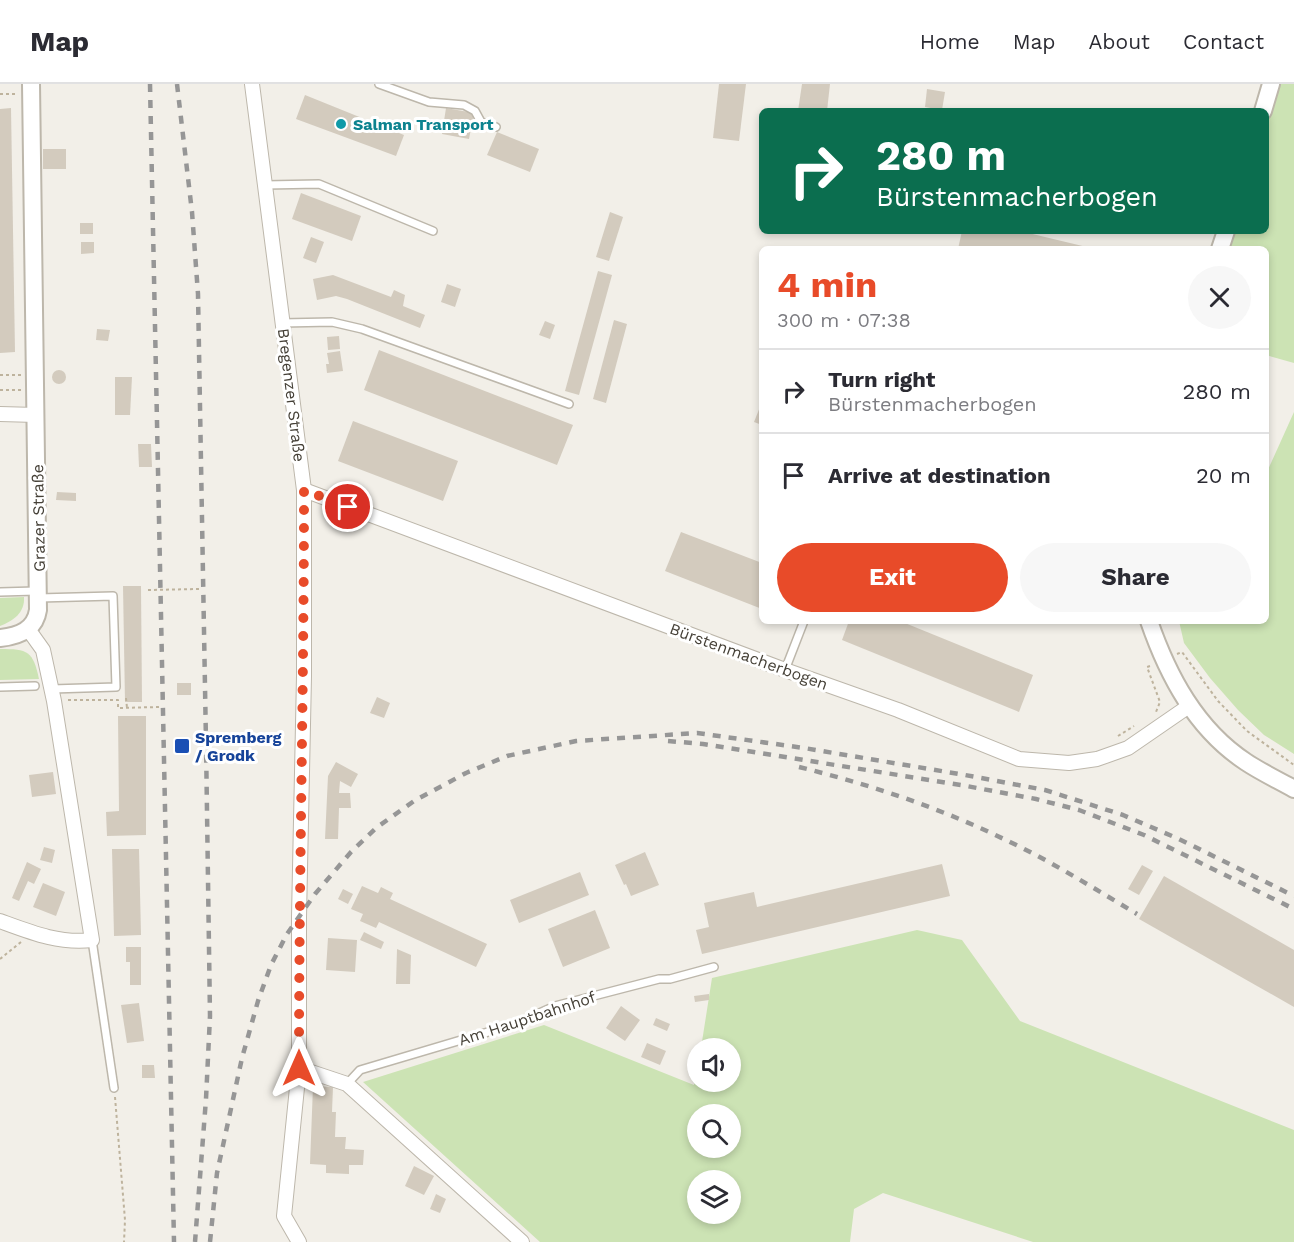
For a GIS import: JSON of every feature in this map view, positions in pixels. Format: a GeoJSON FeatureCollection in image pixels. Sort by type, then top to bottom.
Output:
{"type":"FeatureCollection","features":[{"type":"Feature","properties":{"kind":"street","name":"Bregenzer Straße"},"geometry":{"type":"LineString","coordinates":[[252,84],[304,490],[299,1068],[284,1216],[299,1242]]}},
{"type":"Feature","properties":{"kind":"street"},"geometry":{"type":"LineString","coordinates":[[1264,108],[1271,84]]}},
{"type":"Feature","properties":{"kind":"street","name":"Grazer Straße"},"geometry":{"type":"LineString","coordinates":[[25,89],[36,415],[34,594],[37,618],[28,629]]}},
{"type":"Feature","properties":{"kind":"street"},"geometry":{"type":"LineString","coordinates":[[0,414],[36,415]]}},
{"type":"Feature","properties":{"kind":"street","name":"Bürstenmacherbogen"},"geometry":{"type":"LineString","coordinates":[[304,490],[898,710],[1019,759],[1069,763],[1097,759],[1128,748],[1190,706]]}},
{"type":"Feature","properties":{"kind":"street"},"geometry":{"type":"LineString","coordinates":[[1150,624],[1164,660],[1190,706],[1213,735],[1245,762],[1294,789]]}},
{"type":"Feature","properties":{"kind":"street"},"geometry":{"type":"LineString","coordinates":[[0,638],[21,634],[28,629],[43,650],[53,695],[92,940],[78,942],[42,936],[0,921]]}},
{"type":"Feature","properties":{"kind":"street"},"geometry":{"type":"LineString","coordinates":[[299,1068],[347,1084],[522,1242]]}},
{"type":"Feature","properties":{"kind":"lane"},"geometry":{"type":"LineString","coordinates":[[379,84],[429,102],[464,105],[474,111],[481,122],[496,127]]}},
{"type":"Feature","properties":{"kind":"lane"},"geometry":{"type":"LineString","coordinates":[[265,185],[319,184],[433,231]]}},
{"type":"Feature","properties":{"kind":"lane"},"geometry":{"type":"LineString","coordinates":[[282,323],[332,322],[362,329],[569,404]]}},
{"type":"Feature","properties":{"kind":"lane"},"geometry":{"type":"LineString","coordinates":[[0,592],[113,596],[116,687],[53,695]]}},
{"type":"Feature","properties":{"kind":"lane"},"geometry":{"type":"LineString","coordinates":[[785,670],[803,624]]}},
{"type":"Feature","properties":{"kind":"lane"},"geometry":{"type":"LineString","coordinates":[[0,687],[35,686]]}},
{"type":"Feature","properties":{"kind":"lane"},"geometry":{"type":"LineString","coordinates":[[92,940],[114,1088]]}},
{"type":"Feature","properties":{"kind":"lane","name":"Am Hauptbahnhof"},"geometry":{"type":"LineString","coordinates":[[347,1084],[360,1070],[514,1024],[555,1006],[659,979],[670,979],[714,968]]}},
{"type":"Feature","properties":{"kind":"path"},"geometry":{"type":"LineString","coordinates":[[0,94],[25,89]]}},
{"type":"Feature","properties":{"kind":"path"},"geometry":{"type":"LineString","coordinates":[[0,375],[23,375]]}},
{"type":"Feature","properties":{"kind":"path"},"geometry":{"type":"LineString","coordinates":[[0,390],[22,390]]}},
{"type":"Feature","properties":{"kind":"path"},"geometry":{"type":"LineString","coordinates":[[148,590],[199,589]]}},
{"type":"Feature","properties":{"kind":"path"},"geometry":{"type":"LineString","coordinates":[[1155,714],[1160,702],[1147,667],[1182,652],[1218,701],[1240,723],[1294,765]]}},
{"type":"Feature","properties":{"kind":"path"},"geometry":{"type":"LineString","coordinates":[[53,695],[118,700],[118,708],[159,707]]}},
{"type":"Feature","properties":{"kind":"path"},"geometry":{"type":"LineString","coordinates":[[126,698],[127,708]]}},
{"type":"Feature","properties":{"kind":"path"},"geometry":{"type":"LineString","coordinates":[[1117,736],[1139,723]]}},
{"type":"Feature","properties":{"kind":"path"},"geometry":{"type":"LineString","coordinates":[[0,959],[20,943],[42,936]]}},
{"type":"Feature","properties":{"kind":"path"},"geometry":{"type":"LineString","coordinates":[[114,1088],[125,1220],[124,1242]]}},
{"type":"Feature","properties":{"kind":"green space"},"geometry":{"type":"Polygon","coordinates":[[[1280,84],[1294,84],[1294,363],[1269,356],[1269,246],[1229,246],[1232,234],[1269,234],[1269,119],[1280,84]]]}},
{"type":"Feature","properties":{"kind":"green space"},"geometry":{"type":"Polygon","coordinates":[[[1294,412],[1294,754],[1264,735],[1238,710],[1184,643],[1180,624],[1269,624],[1269,467],[1294,412]]]}},
{"type":"Feature","properties":{"kind":"green space"},"geometry":{"type":"Polygon","coordinates":[[[24,597],[24,603],[17,616],[0,626],[0,598],[24,597]]]}},
{"type":"Feature","properties":{"kind":"green space"},"geometry":{"type":"Polygon","coordinates":[[[0,649],[23,651],[28,654],[34,662],[39,679],[0,680],[0,649]]]}},
{"type":"Feature","properties":{"kind":"green space"},"geometry":{"type":"Polygon","coordinates":[[[917,930],[962,940],[1020,1021],[1294,1130],[1294,1242],[1033,1242],[883,1193],[854,1209],[850,1242],[540,1242],[363,1082],[544,1025],[687,1082],[687,1092],[741,1092],[741,1038],[703,1038],[712,978],[917,930]]]}},
{"type":"Feature","properties":{"kind":"building"},"geometry":{"type":"Polygon","coordinates":[[[719,84],[746,84],[739,141],[713,138],[719,84]]]}},
{"type":"Feature","properties":{"kind":"building"},"geometry":{"type":"Polygon","coordinates":[[[802,84],[830,84],[827,108],[798,108],[802,84]]]}},
{"type":"Feature","properties":{"kind":"building"},"geometry":{"type":"Polygon","coordinates":[[[927,89],[945,92],[942,108],[925,107],[927,89]]]}},
{"type":"Feature","properties":{"kind":"building","name":"Salman Transport"},"geometry":{"type":"Polygon","coordinates":[[[305,95],[404,135],[396,156],[296,119],[305,95]]]}},
{"type":"Feature","properties":{"kind":"building"},"geometry":{"type":"Polygon","coordinates":[[[11,108],[15,352],[0,353],[0,109],[11,108]]]}},
{"type":"Feature","properties":{"kind":"building"},"geometry":{"type":"Polygon","coordinates":[[[446,108],[474,113],[469,139],[442,134],[446,108]]]}},
{"type":"Feature","properties":{"kind":"building"},"geometry":{"type":"Polygon","coordinates":[[[497,132],[539,149],[530,172],[487,155],[497,132]]]}},
{"type":"Feature","properties":{"kind":"building"},"geometry":{"type":"Polygon","coordinates":[[[43,149],[66,149],[66,169],[43,169],[43,149]]]}},
{"type":"Feature","properties":{"kind":"building"},"geometry":{"type":"Polygon","coordinates":[[[301,193],[361,216],[352,241],[292,219],[301,193]]]}},
{"type":"Feature","properties":{"kind":"building"},"geometry":{"type":"Polygon","coordinates":[[[610,212],[623,217],[609,261],[596,257],[610,212]]]}},
{"type":"Feature","properties":{"kind":"building"},"geometry":{"type":"Polygon","coordinates":[[[80,223],[93,223],[93,234],[80,234],[80,223]]]}},
{"type":"Feature","properties":{"kind":"building"},"geometry":{"type":"Polygon","coordinates":[[[961,234],[1032,234],[1082,246],[959,246],[961,234]]]}},
{"type":"Feature","properties":{"kind":"building"},"geometry":{"type":"Polygon","coordinates":[[[311,237],[324,242],[316,263],[303,258],[311,237]]]}},
{"type":"Feature","properties":{"kind":"building"},"geometry":{"type":"Polygon","coordinates":[[[81,242],[94,242],[94,253],[81,254],[81,242]]]}},
{"type":"Feature","properties":{"kind":"building"},"geometry":{"type":"Polygon","coordinates":[[[598,271],[612,275],[579,395],[565,391],[598,271]]]}},
{"type":"Feature","properties":{"kind":"building"},"geometry":{"type":"Polygon","coordinates":[[[333,275],[391,297],[394,290],[405,295],[403,306],[425,315],[420,328],[336,296],[317,300],[313,279],[333,275]]]}},
{"type":"Feature","properties":{"kind":"building"},"geometry":{"type":"Polygon","coordinates":[[[447,284],[461,289],[455,307],[441,302],[447,284]]]}},
{"type":"Feature","properties":{"kind":"building"},"geometry":{"type":"Polygon","coordinates":[[[614,320],[627,324],[606,403],[593,399],[614,320]]]}},
{"type":"Feature","properties":{"kind":"building"},"geometry":{"type":"Polygon","coordinates":[[[545,321],[555,325],[550,339],[539,335],[545,321]]]}},
{"type":"Feature","properties":{"kind":"building"},"geometry":{"type":"Polygon","coordinates":[[[97,329],[110,330],[108,341],[96,340],[97,329]]]}},
{"type":"Feature","properties":{"kind":"building"},"geometry":{"type":"Polygon","coordinates":[[[339,336],[340,349],[328,350],[327,337],[339,336]]]}},
{"type":"Feature","properties":{"kind":"building"},"geometry":{"type":"Polygon","coordinates":[[[379,350],[573,425],[557,465],[364,390],[379,350]]]}},
{"type":"Feature","properties":{"kind":"building"},"geometry":{"type":"Polygon","coordinates":[[[340,351],[343,371],[327,373],[326,364],[329,364],[327,353],[340,351]]]}},
{"type":"Feature","properties":{"kind":"building"},"geometry":{"type":"Polygon","coordinates":[[[59,370],[64,372],[66,377],[64,382],[59,384],[54,382],[52,377],[54,372],[59,370]]]}},
{"type":"Feature","properties":{"kind":"building"},"geometry":{"type":"Polygon","coordinates":[[[115,377],[132,377],[130,415],[115,415],[115,377]]]}},
{"type":"Feature","properties":{"kind":"building"},"geometry":{"type":"Polygon","coordinates":[[[759,410],[759,424],[754,422],[759,410]]]}},
{"type":"Feature","properties":{"kind":"building"},"geometry":{"type":"Polygon","coordinates":[[[353,421],[458,461],[443,501],[338,461],[353,421]]]}},
{"type":"Feature","properties":{"kind":"building"},"geometry":{"type":"Polygon","coordinates":[[[138,444],[151,444],[152,467],[139,467],[138,444]]]}},
{"type":"Feature","properties":{"kind":"building"},"geometry":{"type":"Polygon","coordinates":[[[57,492],[76,493],[76,501],[56,500],[57,492]]]}},
{"type":"Feature","properties":{"kind":"building"},"geometry":{"type":"Polygon","coordinates":[[[681,532],[759,562],[759,608],[665,571],[681,532]]]}},
{"type":"Feature","properties":{"kind":"building"},"geometry":{"type":"Polygon","coordinates":[[[123,586],[141,586],[142,702],[125,702],[123,586]]]}},
{"type":"Feature","properties":{"kind":"building"},"geometry":{"type":"Polygon","coordinates":[[[848,624],[907,624],[1033,675],[1019,712],[842,640],[848,624]]]}},
{"type":"Feature","properties":{"kind":"building"},"geometry":{"type":"Polygon","coordinates":[[[177,683],[191,683],[191,695],[177,695],[177,683]]]}},
{"type":"Feature","properties":{"kind":"building"},"geometry":{"type":"Polygon","coordinates":[[[377,697],[390,703],[384,718],[370,713],[377,697]]]}},
{"type":"Feature","properties":{"kind":"building"},"geometry":{"type":"Polygon","coordinates":[[[118,716],[146,716],[146,835],[107,836],[106,812],[119,811],[118,716]]]}},
{"type":"Feature","properties":{"kind":"building"},"geometry":{"type":"Polygon","coordinates":[[[336,762],[358,774],[351,787],[340,781],[339,793],[350,793],[351,808],[339,808],[338,839],[325,839],[328,776],[336,762]]]}},
{"type":"Feature","properties":{"kind":"building"},"geometry":{"type":"Polygon","coordinates":[[[53,772],[56,794],[32,797],[29,775],[53,772]]]}},
{"type":"Feature","properties":{"kind":"building"},"geometry":{"type":"Polygon","coordinates":[[[44,847],[55,850],[52,863],[40,860],[44,847]]]}},
{"type":"Feature","properties":{"kind":"building"},"geometry":{"type":"Polygon","coordinates":[[[112,849],[139,849],[141,935],[114,936],[112,849]]]}},
{"type":"Feature","properties":{"kind":"building"},"geometry":{"type":"Polygon","coordinates":[[[645,852],[659,885],[631,896],[615,865],[645,852]]]}},
{"type":"Feature","properties":{"kind":"building"},"geometry":{"type":"Polygon","coordinates":[[[27,862],[41,869],[34,884],[28,881],[19,901],[12,898],[27,862]]]}},
{"type":"Feature","properties":{"kind":"building"},"geometry":{"type":"Polygon","coordinates":[[[942,864],[950,896],[702,954],[696,930],[709,927],[704,903],[754,892],[757,907],[942,864]]]}},
{"type":"Feature","properties":{"kind":"building"},"geometry":{"type":"Polygon","coordinates":[[[1142,865],[1153,871],[1139,895],[1128,889],[1142,865]]]}},
{"type":"Feature","properties":{"kind":"building"},"geometry":{"type":"Polygon","coordinates":[[[580,872],[589,895],[519,923],[510,900],[580,872]]]}},
{"type":"Feature","properties":{"kind":"building"},"geometry":{"type":"Polygon","coordinates":[[[1164,876],[1294,950],[1294,1007],[1139,919],[1164,876]]]}},
{"type":"Feature","properties":{"kind":"building"},"geometry":{"type":"Polygon","coordinates":[[[43,883],[65,892],[56,916],[33,907],[43,883]]]}},
{"type":"Feature","properties":{"kind":"building"},"geometry":{"type":"Polygon","coordinates":[[[362,886],[378,893],[381,887],[393,893],[390,899],[487,944],[476,967],[379,922],[376,928],[360,921],[363,914],[351,909],[362,886]]]}},
{"type":"Feature","properties":{"kind":"building"},"geometry":{"type":"Polygon","coordinates":[[[343,889],[353,894],[348,904],[338,899],[343,889]]]}},
{"type":"Feature","properties":{"kind":"building"},"geometry":{"type":"Polygon","coordinates":[[[595,910],[610,948],[563,967],[548,929],[595,910]]]}},
{"type":"Feature","properties":{"kind":"building"},"geometry":{"type":"Polygon","coordinates":[[[364,932],[384,942],[381,949],[360,940],[364,932]]]}},
{"type":"Feature","properties":{"kind":"building"},"geometry":{"type":"Polygon","coordinates":[[[328,938],[357,940],[355,972],[326,970],[328,938]]]}},
{"type":"Feature","properties":{"kind":"building"},"geometry":{"type":"Polygon","coordinates":[[[126,947],[141,947],[141,985],[130,985],[130,962],[126,962],[126,947]]]}},
{"type":"Feature","properties":{"kind":"building"},"geometry":{"type":"Polygon","coordinates":[[[397,949],[411,955],[410,984],[396,984],[397,949]]]}},
{"type":"Feature","properties":{"kind":"building"},"geometry":{"type":"Polygon","coordinates":[[[709,994],[709,1000],[695,1002],[694,996],[709,994]]]}},
{"type":"Feature","properties":{"kind":"building"},"geometry":{"type":"Polygon","coordinates":[[[139,1003],[144,1041],[127,1043],[121,1005],[139,1003]]]}},
{"type":"Feature","properties":{"kind":"building"},"geometry":{"type":"Polygon","coordinates":[[[621,1006],[640,1020],[625,1041],[606,1028],[621,1006]]]}},
{"type":"Feature","properties":{"kind":"building"},"geometry":{"type":"Polygon","coordinates":[[[656,1018],[670,1024],[667,1031],[653,1025],[656,1018]]]}},
{"type":"Feature","properties":{"kind":"building"},"geometry":{"type":"Polygon","coordinates":[[[647,1043],[666,1051],[660,1065],[641,1057],[647,1043]]]}},
{"type":"Feature","properties":{"kind":"building"},"geometry":{"type":"Polygon","coordinates":[[[142,1065],[154,1065],[155,1078],[142,1078],[142,1065]]]}},
{"type":"Feature","properties":{"kind":"building"},"geometry":{"type":"Polygon","coordinates":[[[313,1086],[333,1087],[332,1112],[336,1112],[335,1137],[346,1137],[345,1149],[364,1150],[363,1165],[349,1165],[349,1174],[326,1173],[326,1165],[310,1164],[313,1086]]]}},
{"type":"Feature","properties":{"kind":"building"},"geometry":{"type":"Polygon","coordinates":[[[414,1166],[434,1176],[424,1195],[405,1186],[414,1166]]]}},
{"type":"Feature","properties":{"kind":"building"},"geometry":{"type":"Polygon","coordinates":[[[436,1194],[446,1199],[440,1213],[430,1209],[436,1194]]]}},
{"type":"Feature","properties":{"kind":"railway"},"geometry":{"type":"LineString","coordinates":[[150,84],[174,1242]]}},
{"type":"Feature","properties":{"kind":"railway"},"geometry":{"type":"LineString","coordinates":[[177,84],[192,212],[198,294],[206,743],[210,1016],[195,1242]]}},
{"type":"Feature","properties":{"kind":"railway"},"geometry":{"type":"LineString","coordinates":[[210,1242],[217,1173],[242,1058],[271,965],[287,934],[315,894],[351,852],[376,828],[414,801],[466,773],[507,756],[576,741],[697,733],[965,775],[1045,790],[1123,815],[1179,839],[1294,896]]}},
{"type":"Feature","properties":{"kind":"railway"},"geometry":{"type":"LineString","coordinates":[[668,741],[703,744],[961,785],[1036,799],[1079,810],[1144,835],[1294,909]]}},
{"type":"Feature","properties":{"kind":"railway"},"geometry":{"type":"LineString","coordinates":[[799,767],[907,799],[985,830],[1074,876],[1137,914]]}},
{"type":"Feature","properties":{"kind":"place","name":"Salman Transport"},"geometry":{"type":"Point","coordinates":[341,124]}},
{"type":"Feature","properties":{"kind":"place","name":"Spremberg / Grodk"},"geometry":{"type":"Point","coordinates":[182,746]}},
{"type":"Feature","properties":{"kind":"route"},"geometry":{"type":"LineString","coordinates":[[299,1068],[304,490],[348,507]]}}]}
